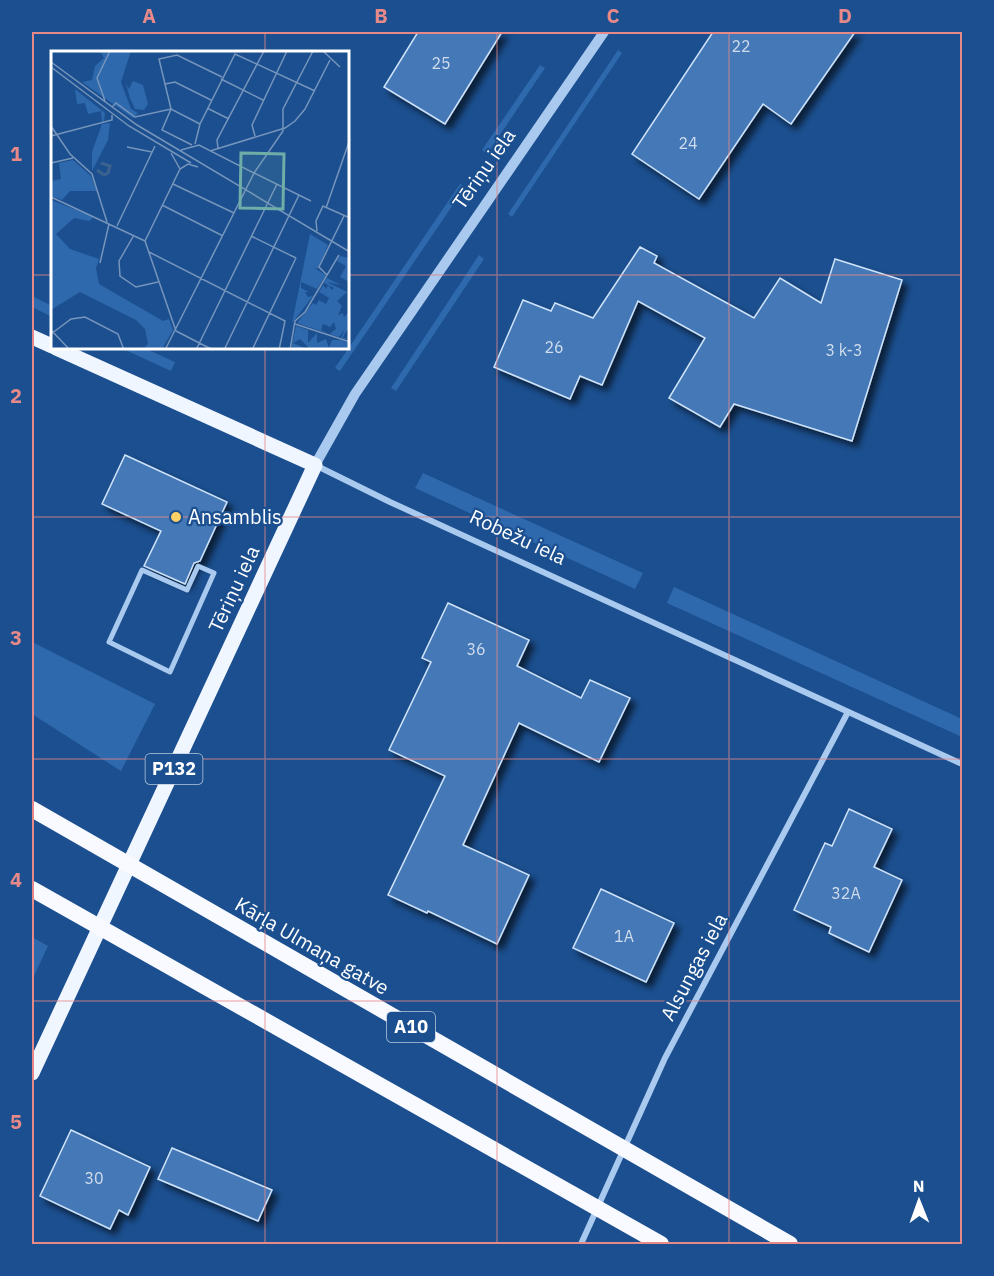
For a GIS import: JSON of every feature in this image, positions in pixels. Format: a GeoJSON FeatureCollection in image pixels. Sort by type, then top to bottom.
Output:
{"type":"FeatureCollection","features":[{"type":"Feature","properties":{"kind":"highway","name":"Kārļa Ulmaņa gatve"},"geometry":{"type":"LineString","coordinates":[[32,809],[790,1245]]}},
{"type":"Feature","properties":{"kind":"highway"},"geometry":{"type":"LineString","coordinates":[[32,889],[661,1245]]}},
{"type":"Feature","properties":{"kind":"main road","name":"Robežu iela"},"geometry":{"type":"LineString","coordinates":[[32,337],[51,346]]}},
{"type":"Feature","properties":{"kind":"main road","name":"Robežu iela"},"geometry":{"type":"LineString","coordinates":[[61,350],[315,465]]}},
{"type":"Feature","properties":{"kind":"main road","name":"Tēriņu iela"},"geometry":{"type":"LineString","coordinates":[[32,1073],[315,465]]}},
{"type":"Feature","properties":{"kind":"street","name":"Tēriņu iela"},"geometry":{"type":"LineString","coordinates":[[315,465],[355,393],[604,32]]}},
{"type":"Feature","properties":{"kind":"street","name":"Robežu iela"},"geometry":{"type":"LineString","coordinates":[[315,465],[401,507],[963,764]]}},
{"type":"Feature","properties":{"kind":"street"},"geometry":{"type":"LineString","coordinates":[[198,566],[214,573],[170,672],[109,642],[142,570],[187,590],[198,566]]}},
{"type":"Feature","properties":{"kind":"street","name":"Alsungas iela"},"geometry":{"type":"LineString","coordinates":[[581,1245],[665,1058],[848,712]]}},
{"type":"Feature","properties":{"kind":"shaded area"},"geometry":{"type":"Polygon","coordinates":[[[618,50],[622,53],[512,217],[508,214],[618,50]]]}},
{"type":"Feature","properties":{"kind":"shaded area"},"geometry":{"type":"Polygon","coordinates":[[[540,65],[545,68],[487,154],[482,150],[540,65]]]}},
{"type":"Feature","properties":{"kind":"shaded area"},"geometry":{"type":"Polygon","coordinates":[[[460,184],[465,187],[340,371],[335,368],[347,350],[350,350],[350,346],[460,184]]]}},
{"type":"Feature","properties":{"kind":"shaded area"},"geometry":{"type":"Polygon","coordinates":[[[479,255],[484,259],[396,391],[391,388],[479,255]]]}},
{"type":"Feature","properties":{"kind":"shaded area"},"geometry":{"type":"Polygon","coordinates":[[[32,296],[51,306],[51,316],[32,307],[32,296]]]}},
{"type":"Feature","properties":{"kind":"shaded area"},"geometry":{"type":"Polygon","coordinates":[[[125,350],[148,350],[175,362],[171,371],[125,350]]]}},
{"type":"Feature","properties":{"kind":"shaded area"},"geometry":{"type":"Polygon","coordinates":[[[423,473],[643,573],[635,589],[415,488],[423,473]]]}},
{"type":"Feature","properties":{"kind":"shaded area"},"geometry":{"type":"Polygon","coordinates":[[[674,587],[962,719],[962,737],[667,603],[674,587]]]}},
{"type":"Feature","properties":{"kind":"shaded area"},"geometry":{"type":"Polygon","coordinates":[[[32,642],[155,704],[121,771],[32,714],[32,642]]]}},
{"type":"Feature","properties":{"kind":"shaded area"},"geometry":{"type":"Polygon","coordinates":[[[32,937],[48,946],[33,978],[32,977],[32,937]]]}},
{"type":"Feature","properties":{"kind":"building"},"geometry":{"type":"Polygon","coordinates":[[[418,32],[502,32],[445,124],[384,87],[418,32]]]}},
{"type":"Feature","properties":{"kind":"building"},"geometry":{"type":"Polygon","coordinates":[[[713,32],[855,32],[791,124],[763,104],[699,199],[632,154],[713,32]]]}},
{"type":"Feature","properties":{"kind":"building"},"geometry":{"type":"Polygon","coordinates":[[[640,247],[657,256],[654,263],[754,318],[780,278],[821,303],[835,259],[902,280],[852,441],[734,404],[720,427],[669,398],[705,338],[638,301],[602,385],[580,376],[570,399],[494,367],[523,300],[551,311],[555,303],[593,318],[640,247]]]}},
{"type":"Feature","properties":{"kind":"building","name":"Ansamblis"},"geometry":{"type":"Polygon","coordinates":[[[125,455],[227,502],[200,561],[194,563],[185,584],[144,566],[161,531],[102,504],[125,455]]]}},
{"type":"Feature","properties":{"kind":"building"},"geometry":{"type":"Polygon","coordinates":[[[448,603],[529,640],[517,666],[581,698],[590,680],[630,698],[599,762],[519,723],[463,845],[529,875],[497,944],[428,911],[427,913],[388,895],[445,776],[389,750],[431,662],[422,658],[448,603]]]}},
{"type":"Feature","properties":{"kind":"building"},"geometry":{"type":"Polygon","coordinates":[[[849,809],[892,829],[874,867],[902,880],[869,952],[829,933],[831,927],[794,910],[825,843],[832,846],[849,809]]]}},
{"type":"Feature","properties":{"kind":"building"},"geometry":{"type":"Polygon","coordinates":[[[601,889],[674,923],[646,982],[573,948],[601,889]]]}},
{"type":"Feature","properties":{"kind":"building"},"geometry":{"type":"Polygon","coordinates":[[[71,1130],[150,1167],[128,1215],[119,1210],[110,1229],[40,1196],[71,1130]]]}},
{"type":"Feature","properties":{"kind":"building"},"geometry":{"type":"Polygon","coordinates":[[[172,1148],[272,1190],[258,1221],[158,1179],[172,1148]]]}},
{"type":"Feature","properties":{"kind":"place","name":"Ansamblis"},"geometry":{"type":"Point","coordinates":[176,517]}}]}
